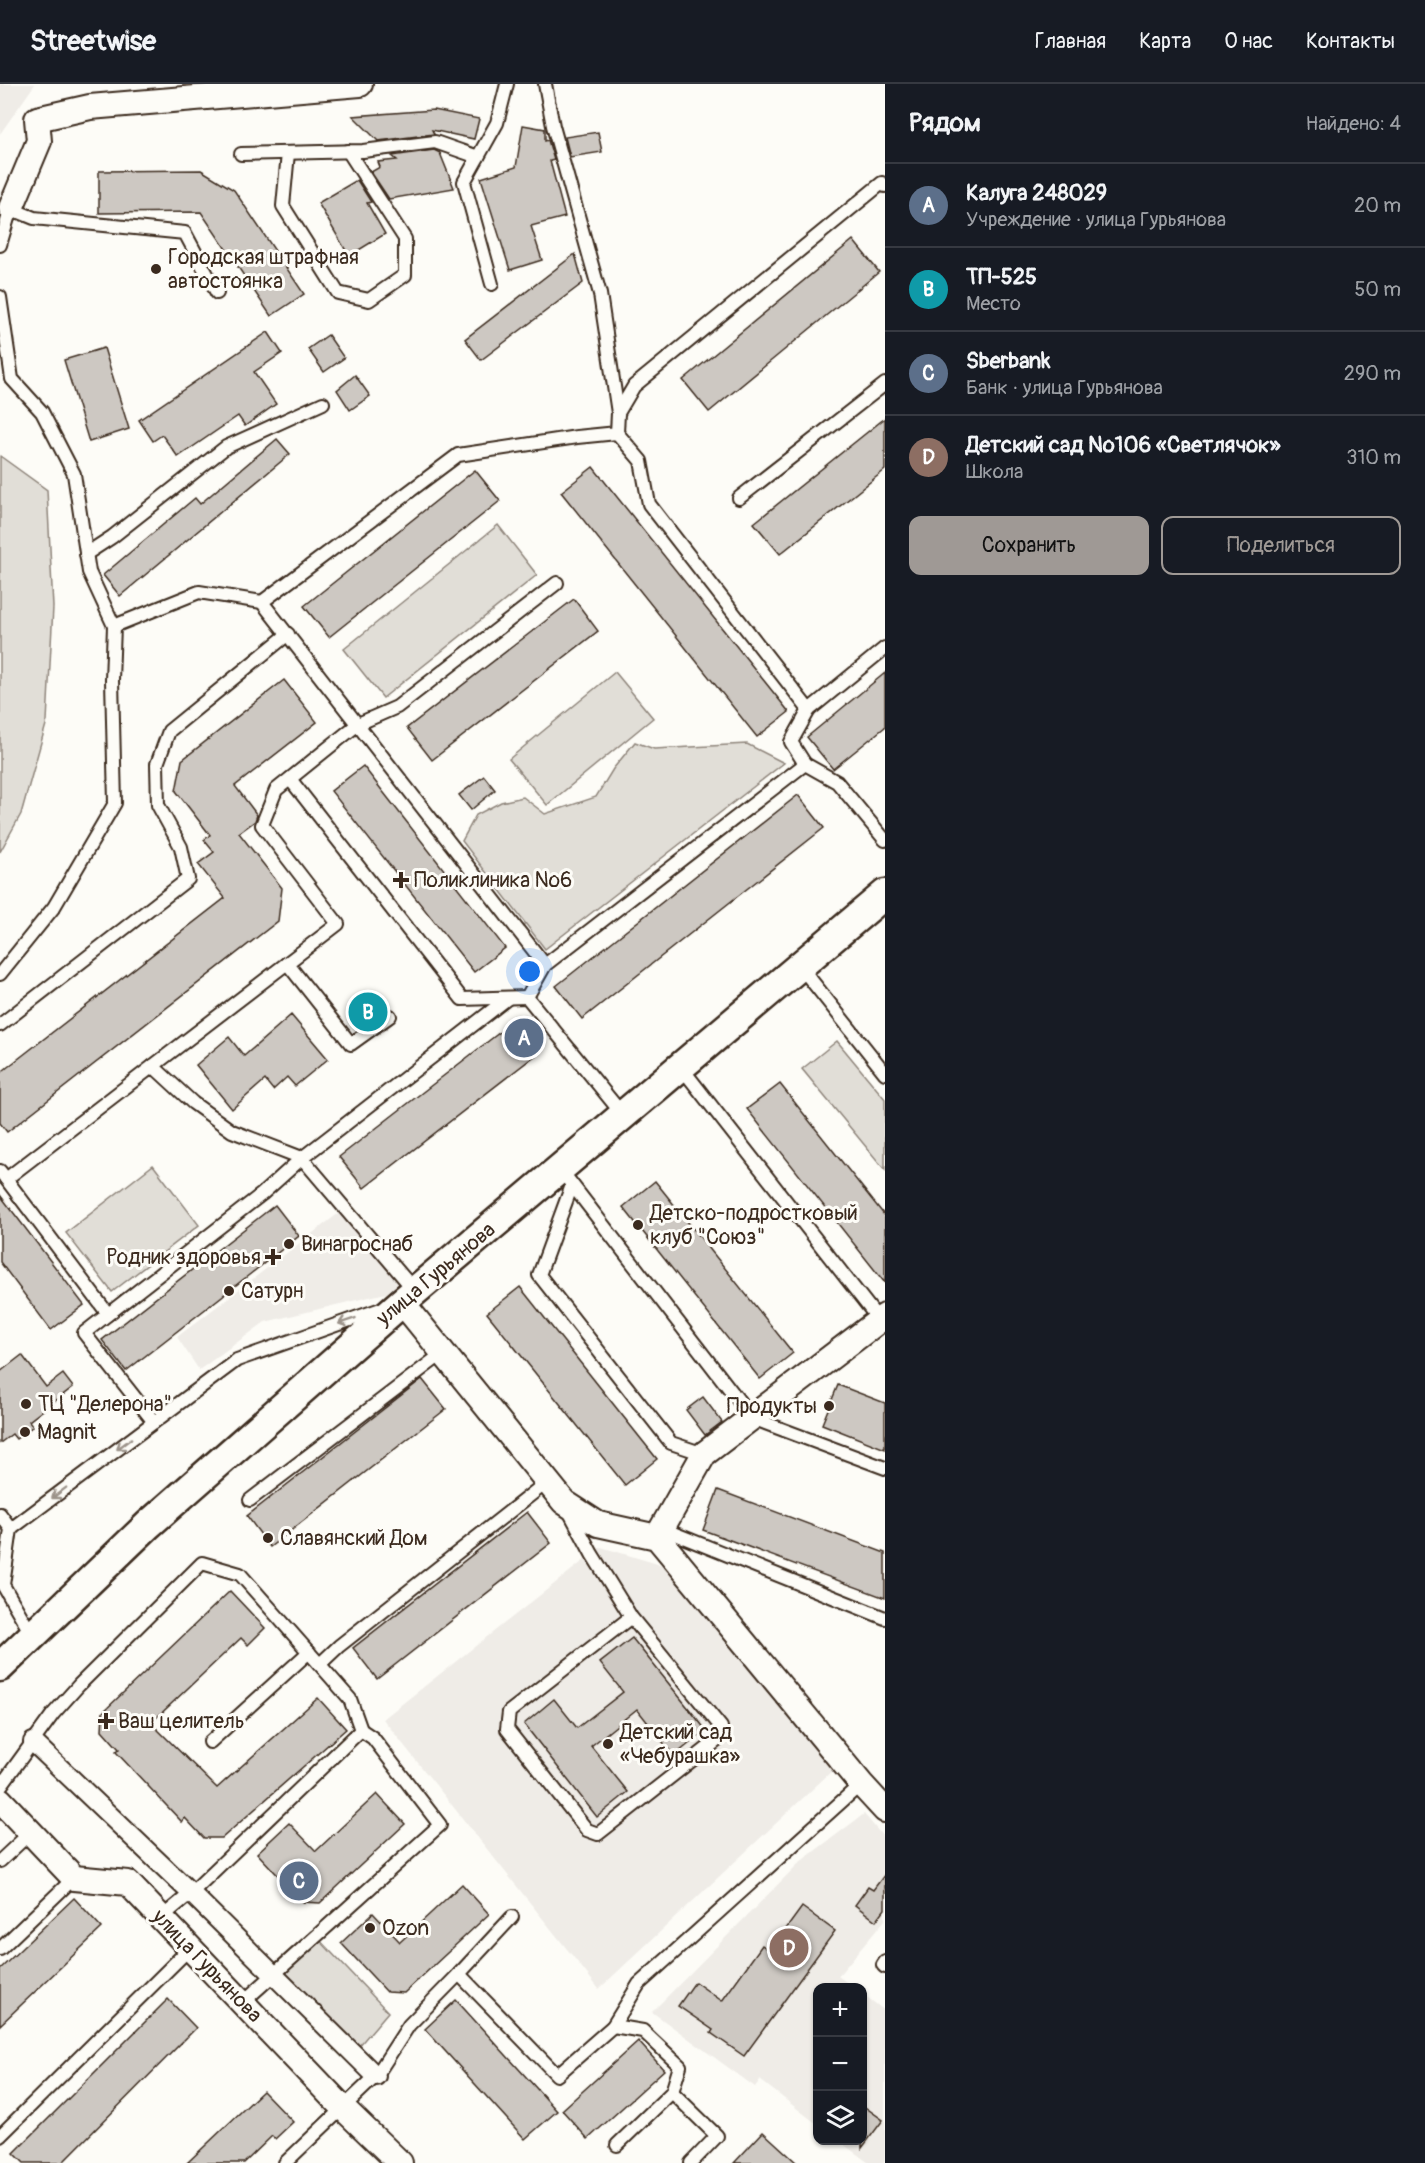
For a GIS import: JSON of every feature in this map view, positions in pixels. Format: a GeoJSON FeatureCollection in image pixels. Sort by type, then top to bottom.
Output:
{"type":"FeatureCollection","features":[{"type":"Feature","properties":{"kind":"street"},"geometry":{"type":"LineString","coordinates":[[6,207],[39,141],[37,119],[90,107],[360,84]]}},
{"type":"Feature","properties":{"kind":"street","name":"улица Гурьянова"},"geometry":{"type":"LineString","coordinates":[[0,1667],[148,1525],[408,1297],[566,1177],[623,1115],[885,894]]}},
{"type":"Feature","properties":{"kind":"street"},"geometry":{"type":"LineString","coordinates":[[408,1297],[443,1353],[564,1502],[598,1524],[660,1533],[861,1784],[885,1810]]}},
{"type":"Feature","properties":{"kind":"street"},"geometry":{"type":"LineString","coordinates":[[660,1533],[704,1454],[883,1320]]}},
{"type":"Feature","properties":{"kind":"street"},"geometry":{"type":"LineString","coordinates":[[33,1742],[192,1893],[376,2076]]}},
{"type":"Feature","properties":{"kind":"street"},"geometry":{"type":"LineString","coordinates":[[0,1800],[74,1878]]}},
{"type":"Feature","properties":{"kind":"street","name":"улица Гурьянова"},"geometry":{"type":"LineString","coordinates":[[74,1878],[128,1882],[343,2108],[400,2163]]}},
{"type":"Feature","properties":{"kind":"lane"},"geometry":{"type":"LineString","coordinates":[[492,284],[464,182],[498,123],[507,84]]}},
{"type":"Feature","properties":{"kind":"lane"},"geometry":{"type":"LineString","coordinates":[[545,84],[553,126],[600,294],[618,413],[617,433],[641,461],[649,504],[809,710]]}},
{"type":"Feature","properties":{"kind":"lane"},"geometry":{"type":"LineString","coordinates":[[240,154],[348,151],[435,142],[478,157]]}},
{"type":"Feature","properties":{"kind":"lane"},"geometry":{"type":"LineString","coordinates":[[288,153],[282,206],[338,293],[369,300],[405,275],[405,239],[348,151]]}},
{"type":"Feature","properties":{"kind":"lane"},"geometry":{"type":"LineString","coordinates":[[618,413],[634,386],[882,183],[885,186]]}},
{"type":"Feature","properties":{"kind":"lane"},"geometry":{"type":"LineString","coordinates":[[0,245],[6,207],[34,218],[185,233],[217,292]]}},
{"type":"Feature","properties":{"kind":"lane"},"geometry":{"type":"LineString","coordinates":[[0,297],[12,380],[42,412],[74,474],[89,573],[114,626],[112,680],[115,803],[54,907],[0,974]]}},
{"type":"Feature","properties":{"kind":"lane"},"geometry":{"type":"LineString","coordinates":[[739,498],[885,384]]}},
{"type":"Feature","properties":{"kind":"lane"},"geometry":{"type":"LineString","coordinates":[[86,554],[112,537],[225,447],[323,403]]}},
{"type":"Feature","properties":{"kind":"lane"},"geometry":{"type":"LineString","coordinates":[[262,602],[458,455],[617,433]]}},
{"type":"Feature","properties":{"kind":"lane"},"geometry":{"type":"LineString","coordinates":[[108,1314],[3,1175],[153,1066],[338,924],[262,825],[276,790],[358,724],[397,707],[556,583]]}},
{"type":"Feature","properties":{"kind":"lane"},"geometry":{"type":"LineString","coordinates":[[114,626],[200,592],[262,602],[545,965]]}},
{"type":"Feature","properties":{"kind":"lane"},"geometry":{"type":"LineString","coordinates":[[0,1025],[188,879],[181,847],[158,805],[157,764],[169,731],[288,634]]}},
{"type":"Feature","properties":{"kind":"lane"},"geometry":{"type":"LineString","coordinates":[[885,648],[809,710],[790,742],[805,764],[837,782],[885,840]]}},
{"type":"Feature","properties":{"kind":"lane"},"geometry":{"type":"LineString","coordinates":[[526,997],[545,965],[805,764]]}},
{"type":"Feature","properties":{"kind":"lane"},"geometry":{"type":"LineString","coordinates":[[290,779],[462,999],[526,997]]}},
{"type":"Feature","properties":{"kind":"lane"},"geometry":{"type":"LineString","coordinates":[[287,963],[351,1044],[390,1016]]}},
{"type":"Feature","properties":{"kind":"lane"},"geometry":{"type":"LineString","coordinates":[[800,966],[885,1073]]}},
{"type":"Feature","properties":{"kind":"lane"},"geometry":{"type":"LineString","coordinates":[[526,997],[623,1115]]}},
{"type":"Feature","properties":{"kind":"lane"},"geometry":{"type":"LineString","coordinates":[[154,1422],[84,1333],[262,1194],[302,1158],[508,998]]}},
{"type":"Feature","properties":{"kind":"lane"},"geometry":{"type":"LineString","coordinates":[[32,1635],[2,1586],[11,1528],[237,1360],[408,1297],[302,1158],[232,1131],[193,1103],[153,1066]]}},
{"type":"Feature","properties":{"kind":"lane"},"geometry":{"type":"LineString","coordinates":[[681,1067],[883,1320]]}},
{"type":"Feature","properties":{"kind":"lane"},"geometry":{"type":"LineString","coordinates":[[566,1177],[752,1418],[885,1468]]}},
{"type":"Feature","properties":{"kind":"lane"},"geometry":{"type":"LineString","coordinates":[[566,1177],[539,1275],[671,1443],[704,1454]]}},
{"type":"Feature","properties":{"kind":"lane"},"geometry":{"type":"LineString","coordinates":[[250,1500],[443,1353]]}},
{"type":"Feature","properties":{"kind":"lane"},"geometry":{"type":"LineString","coordinates":[[320,1664],[339,1646],[547,1482]]}},
{"type":"Feature","properties":{"kind":"lane"},"geometry":{"type":"LineString","coordinates":[[564,1502],[592,1554],[631,1617],[721,1727],[719,1739],[598,1833],[587,1830],[507,1729],[509,1712],[631,1617]]}},
{"type":"Feature","properties":{"kind":"lane"},"geometry":{"type":"LineString","coordinates":[[0,1514],[11,1528]]}},
{"type":"Feature","properties":{"kind":"lane"},"geometry":{"type":"LineString","coordinates":[[660,1533],[885,1618]]}},
{"type":"Feature","properties":{"kind":"lane"},"geometry":{"type":"LineString","coordinates":[[0,1787],[78,1685],[202,1563],[240,1574],[350,1699],[362,1730],[373,1738],[441,1825],[242,2003]]}},
{"type":"Feature","properties":{"kind":"lane"},"geometry":{"type":"LineString","coordinates":[[210,1742],[309,1652]]}},
{"type":"Feature","properties":{"kind":"lane"},"geometry":{"type":"LineString","coordinates":[[161,1918],[192,1893],[362,1730]]}},
{"type":"Feature","properties":{"kind":"lane"},"geometry":{"type":"LineString","coordinates":[[459,1974],[557,2075],[613,2026],[639,1984],[861,1784]]}},
{"type":"Feature","properties":{"kind":"lane"},"geometry":{"type":"LineString","coordinates":[[0,1861],[31,1832]]}},
{"type":"Feature","properties":{"kind":"lane"},"geometry":{"type":"LineString","coordinates":[[0,1949],[74,1878]]}},
{"type":"Feature","properties":{"kind":"lane"},"geometry":{"type":"LineString","coordinates":[[285,2163],[376,2076],[409,2025],[512,1917]]}},
{"type":"Feature","properties":{"kind":"lane"},"geometry":{"type":"LineString","coordinates":[[0,2136],[190,1948]]}},
{"type":"Feature","properties":{"kind":"lane"},"geometry":{"type":"LineString","coordinates":[[613,2026],[643,2031],[680,2066],[672,2092],[617,2145]]}},
{"type":"Feature","properties":{"kind":"lane"},"geometry":{"type":"LineString","coordinates":[[672,2092],[717,2136],[691,2163]]}},
{"type":"Feature","properties":{"kind":"shaded area"},"geometry":{"type":"Polygon","coordinates":[[[0,84],[35,84],[0,134],[0,84]]]}},
{"type":"Feature","properties":{"kind":"shaded area"},"geometry":{"type":"Polygon","coordinates":[[[0,456],[47,490],[53,607],[47,721],[21,814],[0,852],[0,456]]]}},
{"type":"Feature","properties":{"kind":"shaded area"},"geometry":{"type":"Polygon","coordinates":[[[498,525],[537,575],[383,698],[344,649],[498,525]]]}},
{"type":"Feature","properties":{"kind":"shaded area"},"geometry":{"type":"Polygon","coordinates":[[[615,672],[653,718],[547,805],[509,759],[615,672]]]}},
{"type":"Feature","properties":{"kind":"shaded area"},"geometry":{"type":"Polygon","coordinates":[[[635,742],[654,749],[747,744],[784,763],[545,949],[462,841],[476,815],[501,802],[523,797],[545,814],[596,797],[613,769],[635,742]]]}},
{"type":"Feature","properties":{"kind":"shaded area"},"geometry":{"type":"Polygon","coordinates":[[[837,1041],[885,1099],[885,1170],[802,1069],[837,1041]]]}},
{"type":"Feature","properties":{"kind":"shaded area"},"geometry":{"type":"Polygon","coordinates":[[[153,1165],[199,1225],[112,1292],[66,1233],[153,1165]]]}},
{"type":"Feature","properties":{"kind":"shaded area"},"geometry":{"type":"Polygon","coordinates":[[[339,1213],[398,1283],[386,1293],[265,1322],[199,1370],[177,1337],[339,1213]]]}},
{"type":"Feature","properties":{"kind":"shaded area","name":"Детский сад «Чебурашка»"},"geometry":{"type":"Polygon","coordinates":[[[601,1547],[671,1568],[834,1769],[599,1989],[383,1719],[601,1547]]]}},
{"type":"Feature","properties":{"kind":"shaded area"},"geometry":{"type":"Polygon","coordinates":[[[864,1814],[885,1839],[885,1920],[838,1976],[848,1983],[813,1983],[813,2121],[760,2080],[755,2087],[652,2012],[800,1862],[864,1814]]]}},
{"type":"Feature","properties":{"kind":"shaded area"},"geometry":{"type":"Polygon","coordinates":[[[311,1931],[388,2012],[359,2046],[273,1965],[311,1931]]]}},
{"type":"Feature","properties":{"kind":"shaded area"},"geometry":{"type":"Polygon","coordinates":[[[867,1997],[885,2011],[885,2163],[869,2163],[844,2145],[867,2145],[867,1997]]]}},
{"type":"Feature","properties":{"kind":"building"},"geometry":{"type":"Polygon","coordinates":[[[434,110],[479,119],[474,139],[432,130],[434,134],[378,141],[353,116],[434,110]]]}},
{"type":"Feature","properties":{"kind":"building"},"geometry":{"type":"Polygon","coordinates":[[[523,125],[545,129],[545,141],[548,140],[554,160],[550,161],[565,217],[531,226],[542,260],[510,270],[481,178],[516,167],[523,125]]]}},
{"type":"Feature","properties":{"kind":"building"},"geometry":{"type":"Polygon","coordinates":[[[598,132],[602,152],[570,157],[565,137],[598,132]]]}},
{"type":"Feature","properties":{"kind":"building"},"geometry":{"type":"Polygon","coordinates":[[[434,150],[440,153],[454,188],[389,199],[371,172],[380,167],[378,162],[397,160],[392,156],[434,150]]]}},
{"type":"Feature","properties":{"kind":"building"},"geometry":{"type":"Polygon","coordinates":[[[201,170],[234,190],[304,294],[271,316],[201,212],[99,213],[99,171],[201,170]]]}},
{"type":"Feature","properties":{"kind":"building"},"geometry":{"type":"Polygon","coordinates":[[[357,180],[371,202],[367,203],[385,234],[349,256],[318,203],[357,180]]]}},
{"type":"Feature","properties":{"kind":"building"},"geometry":{"type":"Polygon","coordinates":[[[853,240],[879,272],[709,412],[683,380],[853,240]]]}},
{"type":"Feature","properties":{"kind":"building"},"geometry":{"type":"Polygon","coordinates":[[[575,254],[583,283],[481,360],[465,339],[575,254]]]}},
{"type":"Feature","properties":{"kind":"building"},"geometry":{"type":"Polygon","coordinates":[[[268,332],[282,353],[254,372],[276,404],[245,426],[238,416],[178,457],[162,435],[153,441],[139,420],[268,332]]]}},
{"type":"Feature","properties":{"kind":"building"},"geometry":{"type":"Polygon","coordinates":[[[328,335],[344,358],[324,372],[308,349],[328,335]]]}},
{"type":"Feature","properties":{"kind":"building"},"geometry":{"type":"Polygon","coordinates":[[[104,348],[129,429],[89,442],[64,360],[104,348]]]}},
{"type":"Feature","properties":{"kind":"building"},"geometry":{"type":"Polygon","coordinates":[[[355,375],[370,396],[350,410],[337,390],[355,375]]]}},
{"type":"Feature","properties":{"kind":"building"},"geometry":{"type":"Polygon","coordinates":[[[885,418],[885,470],[780,554],[754,523],[885,418]]]}},
{"type":"Feature","properties":{"kind":"building"},"geometry":{"type":"Polygon","coordinates":[[[277,439],[290,454],[120,596],[103,575],[195,498],[200,504],[277,439]]]}},
{"type":"Feature","properties":{"kind":"building"},"geometry":{"type":"Polygon","coordinates":[[[593,467],[789,712],[757,737],[561,492],[593,467]]]}},
{"type":"Feature","properties":{"kind":"building"},"geometry":{"type":"Polygon","coordinates":[[[475,470],[500,501],[329,637],[304,606],[475,470]]]}},
{"type":"Feature","properties":{"kind":"building"},"geometry":{"type":"Polygon","coordinates":[[[574,599],[598,631],[432,760],[407,728],[574,599]]]}},
{"type":"Feature","properties":{"kind":"building"},"geometry":{"type":"Polygon","coordinates":[[[885,673],[885,727],[833,769],[807,737],[885,673]]]}},
{"type":"Feature","properties":{"kind":"building"},"geometry":{"type":"Polygon","coordinates":[[[284,680],[317,722],[235,786],[257,815],[255,821],[239,833],[282,888],[278,921],[7,1132],[0,1123],[0,1073],[225,898],[198,864],[214,852],[204,840],[210,835],[176,791],[182,760],[284,680]]]}},
{"type":"Feature","properties":{"kind":"building"},"geometry":{"type":"Polygon","coordinates":[[[363,766],[505,948],[474,972],[331,791],[363,766]]]}},
{"type":"Feature","properties":{"kind":"building"},"geometry":{"type":"Polygon","coordinates":[[[484,776],[495,790],[471,810],[459,795],[484,776]]]}},
{"type":"Feature","properties":{"kind":"building"},"geometry":{"type":"Polygon","coordinates":[[[798,795],[824,828],[582,1019],[556,986],[798,795]]]}},
{"type":"Feature","properties":{"kind":"building"},"geometry":{"type":"Polygon","coordinates":[[[375,995],[385,1009],[360,1028],[350,1014],[375,995]]]}},
{"type":"Feature","properties":{"kind":"building"},"geometry":{"type":"Polygon","coordinates":[[[291,1015],[328,1059],[295,1086],[287,1077],[273,1090],[265,1080],[232,1109],[196,1065],[229,1037],[244,1056],[291,1015]]]}},
{"type":"Feature","properties":{"kind":"building"},"geometry":{"type":"Polygon","coordinates":[[[513,1022],[537,1054],[364,1188],[339,1157],[513,1022]]]}},
{"type":"Feature","properties":{"kind":"building"},"geometry":{"type":"Polygon","coordinates":[[[780,1084],[885,1216],[885,1283],[747,1109],[780,1084]]]}},
{"type":"Feature","properties":{"kind":"building"},"geometry":{"type":"Polygon","coordinates":[[[655,1181],[793,1353],[760,1379],[623,1207],[655,1181]]]}},
{"type":"Feature","properties":{"kind":"building"},"geometry":{"type":"Polygon","coordinates":[[[0,1195],[84,1305],[51,1330],[0,1262],[0,1195]]]}},
{"type":"Feature","properties":{"kind":"building"},"geometry":{"type":"Polygon","coordinates":[[[275,1205],[299,1236],[126,1371],[102,1340],[275,1205]]]}},
{"type":"Feature","properties":{"kind":"building"},"geometry":{"type":"Polygon","coordinates":[[[520,1287],[657,1459],[625,1485],[487,1313],[520,1287]]]}},
{"type":"Feature","properties":{"kind":"building","name":"ТЦ \"Делерона\""},"geometry":{"type":"Polygon","coordinates":[[[22,1355],[46,1387],[63,1374],[73,1387],[29,1421],[33,1426],[16,1439],[12,1434],[0,1443],[0,1372],[22,1355]]]}},
{"type":"Feature","properties":{"kind":"building"},"geometry":{"type":"Polygon","coordinates":[[[422,1379],[446,1409],[270,1547],[247,1516],[422,1379]]]}},
{"type":"Feature","properties":{"kind":"building"},"geometry":{"type":"Polygon","coordinates":[[[838,1385],[885,1403],[885,1449],[822,1424],[838,1385]]]}},
{"type":"Feature","properties":{"kind":"building"},"geometry":{"type":"Polygon","coordinates":[[[703,1397],[722,1422],[705,1435],[686,1410],[703,1397]]]}},
{"type":"Feature","properties":{"kind":"building"},"geometry":{"type":"Polygon","coordinates":[[[718,1490],[885,1553],[885,1598],[703,1530],[718,1490]]]}},
{"type":"Feature","properties":{"kind":"building"},"geometry":{"type":"Polygon","coordinates":[[[527,1512],[551,1543],[377,1679],[353,1648],[527,1512]]]}},
{"type":"Feature","properties":{"kind":"building"},"geometry":{"type":"Polygon","coordinates":[[[230,1591],[265,1628],[248,1645],[241,1638],[151,1723],[217,1788],[318,1698],[346,1729],[222,1838],[204,1838],[185,1818],[182,1822],[116,1752],[119,1749],[102,1730],[103,1712],[230,1591]]]}},
{"type":"Feature","properties":{"kind":"building"},"geometry":{"type":"Polygon","coordinates":[[[632,1638],[706,1730],[674,1756],[637,1709],[591,1746],[628,1792],[597,1817],[524,1724],[554,1699],[577,1728],[623,1692],[600,1663],[632,1638]]]}},
{"type":"Feature","properties":{"kind":"building"},"geometry":{"type":"Polygon","coordinates":[[[377,1794],[405,1824],[320,1903],[303,1902],[257,1853],[289,1823],[316,1851],[377,1794]]]}},
{"type":"Feature","properties":{"kind":"building"},"geometry":{"type":"Polygon","coordinates":[[[885,1874],[885,1909],[876,1921],[855,1905],[868,1887],[873,1890],[885,1874]]]}},
{"type":"Feature","properties":{"kind":"building"},"geometry":{"type":"Polygon","coordinates":[[[462,1884],[489,1914],[404,1993],[387,1992],[341,1943],[373,1913],[400,1942],[462,1884]]]}},
{"type":"Feature","properties":{"kind":"building"},"geometry":{"type":"Polygon","coordinates":[[[74,1898],[102,1928],[0,2025],[0,1969],[74,1898]]]}},
{"type":"Feature","properties":{"kind":"building"},"geometry":{"type":"Polygon","coordinates":[[[802,1907],[835,1931],[744,2056],[711,2033],[713,2030],[678,2006],[695,1982],[722,2001],[762,1945],[770,1951],[802,1907]]]}},
{"type":"Feature","properties":{"kind":"building"},"geometry":{"type":"Polygon","coordinates":[[[168,1999],[196,2028],[62,2163],[24,2163],[14,2153],[168,1999]]]}},
{"type":"Feature","properties":{"kind":"building"},"geometry":{"type":"Polygon","coordinates":[[[456,2000],[557,2111],[525,2139],[425,2029],[456,2000]]]}},
{"type":"Feature","properties":{"kind":"building"},"geometry":{"type":"Polygon","coordinates":[[[638,2041],[664,2070],[588,2139],[562,2110],[638,2041]]]}},
{"type":"Feature","properties":{"kind":"building"},"geometry":{"type":"Polygon","coordinates":[[[263,2091],[293,2122],[275,2139],[272,2136],[244,2163],[187,2163],[263,2091]]]}},
{"type":"Feature","properties":{"kind":"building"},"geometry":{"type":"Polygon","coordinates":[[[867,2109],[883,2120],[867,2141],[867,2109]]]}},
{"type":"Feature","properties":{"kind":"building"},"geometry":{"type":"Polygon","coordinates":[[[763,2132],[797,2163],[734,2163],[763,2132]]]}},
{"type":"Feature","properties":{"kind":"place","name":"Городская штрафная автостоянка"},"geometry":{"type":"Point","coordinates":[156,269]}},
{"type":"Feature","properties":{"kind":"place","name":"Поликлиника №6"},"geometry":{"type":"Point","coordinates":[401,880]}},
{"type":"Feature","properties":{"kind":"place","name":"ТП-525"},"geometry":{"type":"Point","coordinates":[368,1012]}},
{"type":"Feature","properties":{"kind":"place","name":"Калуга 248029"},"geometry":{"type":"Point","coordinates":[524,1038]}},
{"type":"Feature","properties":{"kind":"place","name":"Детско-подростковый клуб \"Союз\""},"geometry":{"type":"Point","coordinates":[638,1225]}},
{"type":"Feature","properties":{"kind":"place","name":"Винагроснаб"},"geometry":{"type":"Point","coordinates":[289,1244]}},
{"type":"Feature","properties":{"kind":"place","name":"Родник здоровья"},"geometry":{"type":"Point","coordinates":[273,1257]}},
{"type":"Feature","properties":{"kind":"place","name":"Сатурн"},"geometry":{"type":"Point","coordinates":[229,1291]}},
{"type":"Feature","properties":{"kind":"place","name":"ТЦ \"Делерона\""},"geometry":{"type":"Point","coordinates":[26,1404]}},
{"type":"Feature","properties":{"kind":"place","name":"Продукты"},"geometry":{"type":"Point","coordinates":[829,1406]}},
{"type":"Feature","properties":{"kind":"place","name":"Magnit"},"geometry":{"type":"Point","coordinates":[25,1432]}},
{"type":"Feature","properties":{"kind":"place","name":"Славянский Дом"},"geometry":{"type":"Point","coordinates":[268,1538]}},
{"type":"Feature","properties":{"kind":"place","name":"Ваш целитель"},"geometry":{"type":"Point","coordinates":[106,1721]}},
{"type":"Feature","properties":{"kind":"place","name":"Детский сад «Чебурашка»"},"geometry":{"type":"Point","coordinates":[608,1744]}},
{"type":"Feature","properties":{"kind":"place","name":"Sberbank"},"geometry":{"type":"Point","coordinates":[299,1881]}},
{"type":"Feature","properties":{"kind":"place","name":"Ozon"},"geometry":{"type":"Point","coordinates":[370,1928]}},
{"type":"Feature","properties":{"kind":"place","name":"Детский сад №106 «Светлячок»"},"geometry":{"type":"Point","coordinates":[789,1948]}}]}
